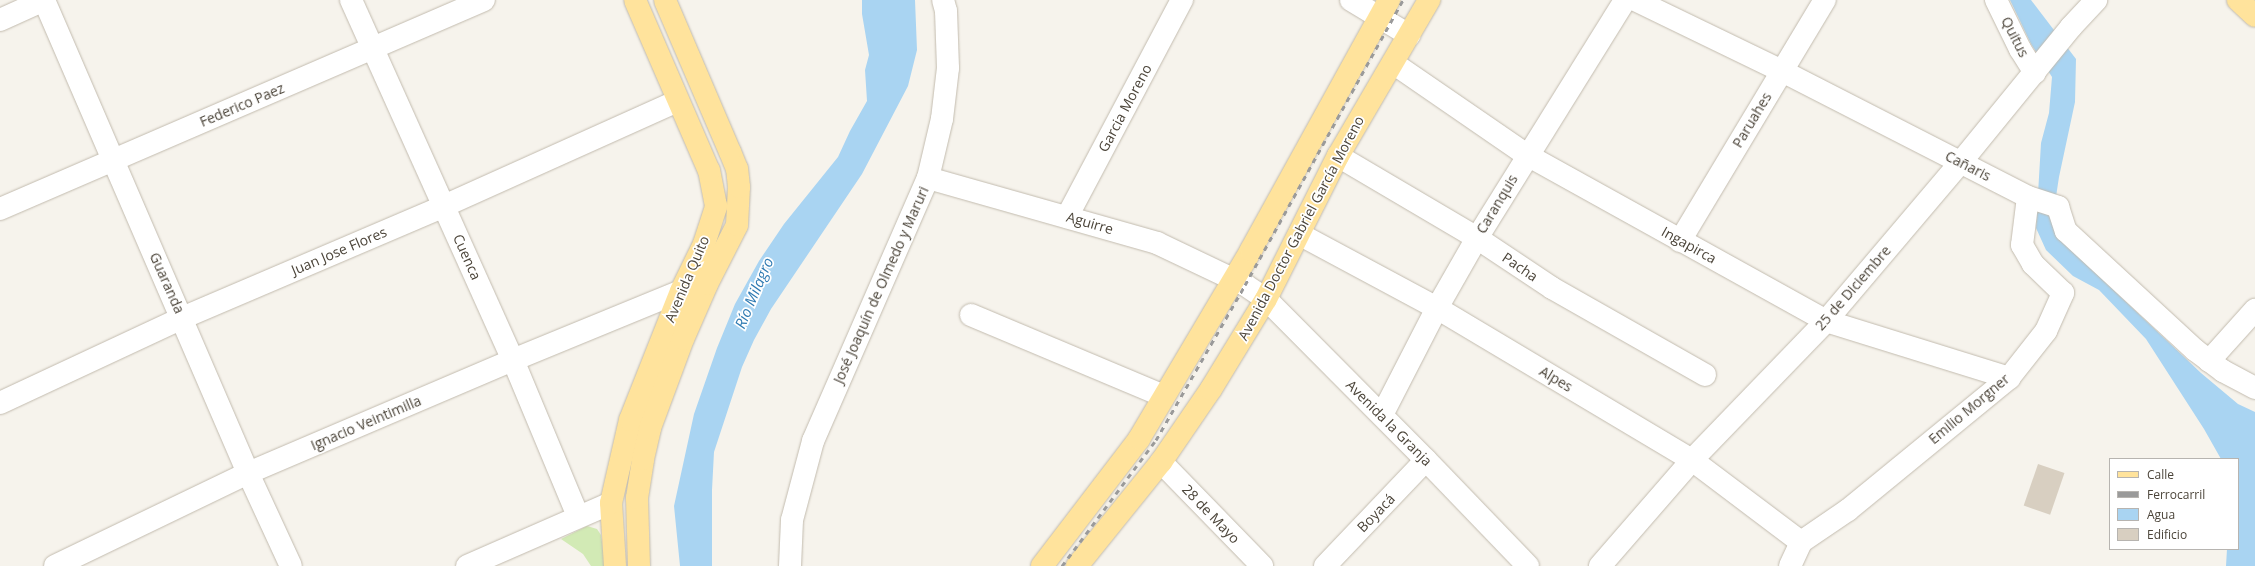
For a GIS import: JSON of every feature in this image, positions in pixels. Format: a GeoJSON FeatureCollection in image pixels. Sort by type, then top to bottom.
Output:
{"type":"FeatureCollection","features":[{"type":"Feature","properties":{"kind":"main road","name":"Avenida Quito"},"geometry":{"type":"LineString","coordinates":[[615,566],[611,503],[630,420],[681,291],[704,244],[716,206],[709,171],[635,0]]}},
{"type":"Feature","properties":{"kind":"main road","name":"Avenida Quito"},"geometry":{"type":"LineString","coordinates":[[639,566],[637,498],[642,459],[650,428],[683,339],[737,225],[739,187],[737,169],[666,0]]}},
{"type":"Feature","properties":{"kind":"main road","name":"Avenida Doctor Gabriel García Moreno"},"geometry":{"type":"LineString","coordinates":[[1077,566],[1161,462],[1211,389],[1266,299],[1338,156],[1430,0]]}},
{"type":"Feature","properties":{"kind":"main road"},"geometry":{"type":"LineString","coordinates":[[2238,0],[2255,16]]}},
{"type":"Feature","properties":{"kind":"main road"},"geometry":{"type":"LineString","coordinates":[[1042,566],[1139,439],[1164,396],[1240,282],[1385,9]]}},
{"type":"Feature","properties":{"kind":"street"},"geometry":{"type":"LineString","coordinates":[[0,20],[44,0]]}},
{"type":"Feature","properties":{"kind":"street","name":"Guaranda"},"geometry":{"type":"LineString","coordinates":[[44,0],[248,473],[291,566]]}},
{"type":"Feature","properties":{"kind":"street","name":"Cuenca"},"geometry":{"type":"LineString","coordinates":[[351,0],[513,360],[578,516]]}},
{"type":"Feature","properties":{"kind":"street","name":"Federico Paez"},"geometry":{"type":"LineString","coordinates":[[0,209],[484,0]]}},
{"type":"Feature","properties":{"kind":"street","name":"José Joaquín de Olmedo y Maruri"},"geometry":{"type":"LineString","coordinates":[[790,566],[792,520],[813,441],[928,178],[942,120],[948,68],[946,11],[943,0]]}},
{"type":"Feature","properties":{"kind":"street","name":"Garcia Moreno"},"geometry":{"type":"LineString","coordinates":[[1068,217],[1182,0]]}},
{"type":"Feature","properties":{"kind":"street"},"geometry":{"type":"LineString","coordinates":[[1351,0],[1385,9],[1409,35]]}},
{"type":"Feature","properties":{"kind":"street","name":"Caranquis"},"geometry":{"type":"LineString","coordinates":[[1382,416],[1438,308],[1477,238],[1527,155],[1625,0]]}},
{"type":"Feature","properties":{"kind":"street","name":"Cañaris"},"geometry":{"type":"LineString","coordinates":[[1635,0],[1782,71],[2031,198],[2058,207],[2066,231],[2209,361],[2255,388]]}},
{"type":"Feature","properties":{"kind":"street","name":"Paruahes"},"geometry":{"type":"LineString","coordinates":[[1680,241],[1825,0]]}},
{"type":"Feature","properties":{"kind":"street","name":"Quitus"},"geometry":{"type":"LineString","coordinates":[[1996,0],[2020,49],[2037,71]]}},
{"type":"Feature","properties":{"kind":"street","name":"25 de Diciembre"},"geometry":{"type":"LineString","coordinates":[[1600,566],[1692,460],[1826,321],[2037,71],[2071,27],[2096,0]]}},
{"type":"Feature","properties":{"kind":"street","name":"Ingapirca"},"geometry":{"type":"LineString","coordinates":[[1393,63],[1527,155],[1826,321],[2008,378]]}},
{"type":"Feature","properties":{"kind":"street","name":"Juan Jose Flores"},"geometry":{"type":"LineString","coordinates":[[0,403],[182,318],[444,206],[678,102]]}},
{"type":"Feature","properties":{"kind":"street","name":"Pacha"},"geometry":{"type":"LineString","coordinates":[[1338,156],[1477,238],[1552,288],[1705,375]]}},
{"type":"Feature","properties":{"kind":"street","name":"Aguirre"},"geometry":{"type":"LineString","coordinates":[[928,178],[1157,243],[1240,282]]}},
{"type":"Feature","properties":{"kind":"street","name":"Emilio Morgner"},"geometry":{"type":"LineString","coordinates":[[1801,542],[1848,510],[2008,378],[2046,331],[2063,293],[2033,264],[2022,245],[2031,198]]}},
{"type":"Feature","properties":{"kind":"street","name":"Alpes"},"geometry":{"type":"LineString","coordinates":[[1299,234],[1438,308],[1692,460],[1801,542]]}},
{"type":"Feature","properties":{"kind":"street","name":"Avenida la Granja"},"geometry":{"type":"LineString","coordinates":[[1240,282],[1266,299],[1426,460],[1528,566]]}},
{"type":"Feature","properties":{"kind":"street","name":"Ignacio Veintimilla"},"geometry":{"type":"LineString","coordinates":[[55,566],[248,473],[513,360],[681,291]]}},
{"type":"Feature","properties":{"kind":"street"},"geometry":{"type":"LineString","coordinates":[[2209,361],[2255,310]]}},
{"type":"Feature","properties":{"kind":"street"},"geometry":{"type":"LineString","coordinates":[[971,315],[1164,396]]}},
{"type":"Feature","properties":{"kind":"street","name":"Boyacá"},"geometry":{"type":"LineString","coordinates":[[1325,566],[1426,460]]}},
{"type":"Feature","properties":{"kind":"street","name":"28 de Mayo"},"geometry":{"type":"LineString","coordinates":[[1161,462],[1262,566]]}},
{"type":"Feature","properties":{"kind":"street"},"geometry":{"type":"LineString","coordinates":[[467,566],[578,516],[611,503]]}},
{"type":"Feature","properties":{"kind":"street"},"geometry":{"type":"LineString","coordinates":[[1790,566],[1801,542]]}},
{"type":"Feature","properties":{"kind":"green space"},"geometry":{"type":"Polygon","coordinates":[[[587,526],[597,529],[601,535],[605,566],[591,566],[583,554],[561,539],[587,526]]]}},
{"type":"Feature","properties":{"kind":"water","name":"Río Milagro"},"geometry":{"type":"Polygon","coordinates":[[[862,0],[915,0],[917,50],[908,86],[862,174],[771,309],[754,340],[742,367],[714,452],[712,490],[712,566],[680,566],[674,506],[694,414],[717,348],[735,304],[759,261],[784,224],[838,157],[850,131],[867,101],[865,70],[869,55],[862,14],[862,0]]]}},
{"type":"Feature","properties":{"kind":"water"},"geometry":{"type":"Polygon","coordinates":[[[2010,0],[2031,0],[2076,59],[2075,102],[2059,177],[2052,223],[2064,243],[2201,373],[2238,404],[2255,412],[2255,566],[2226,566],[2227,550],[2239,550],[2239,458],[2220,458],[2204,429],[2146,339],[2099,290],[2073,276],[2046,250],[2036,228],[2041,143],[2049,113],[2052,77],[2031,44],[2010,0]]]}},
{"type":"Feature","properties":{"kind":"building"},"geometry":{"type":"Polygon","coordinates":[[[2038,464],[2064,473],[2050,515],[2024,506],[2038,464]]]}},
{"type":"Feature","properties":{"kind":"railway"},"geometry":{"type":"LineString","coordinates":[[1062,566],[1156,440],[1245,285],[1403,0]]}}]}
